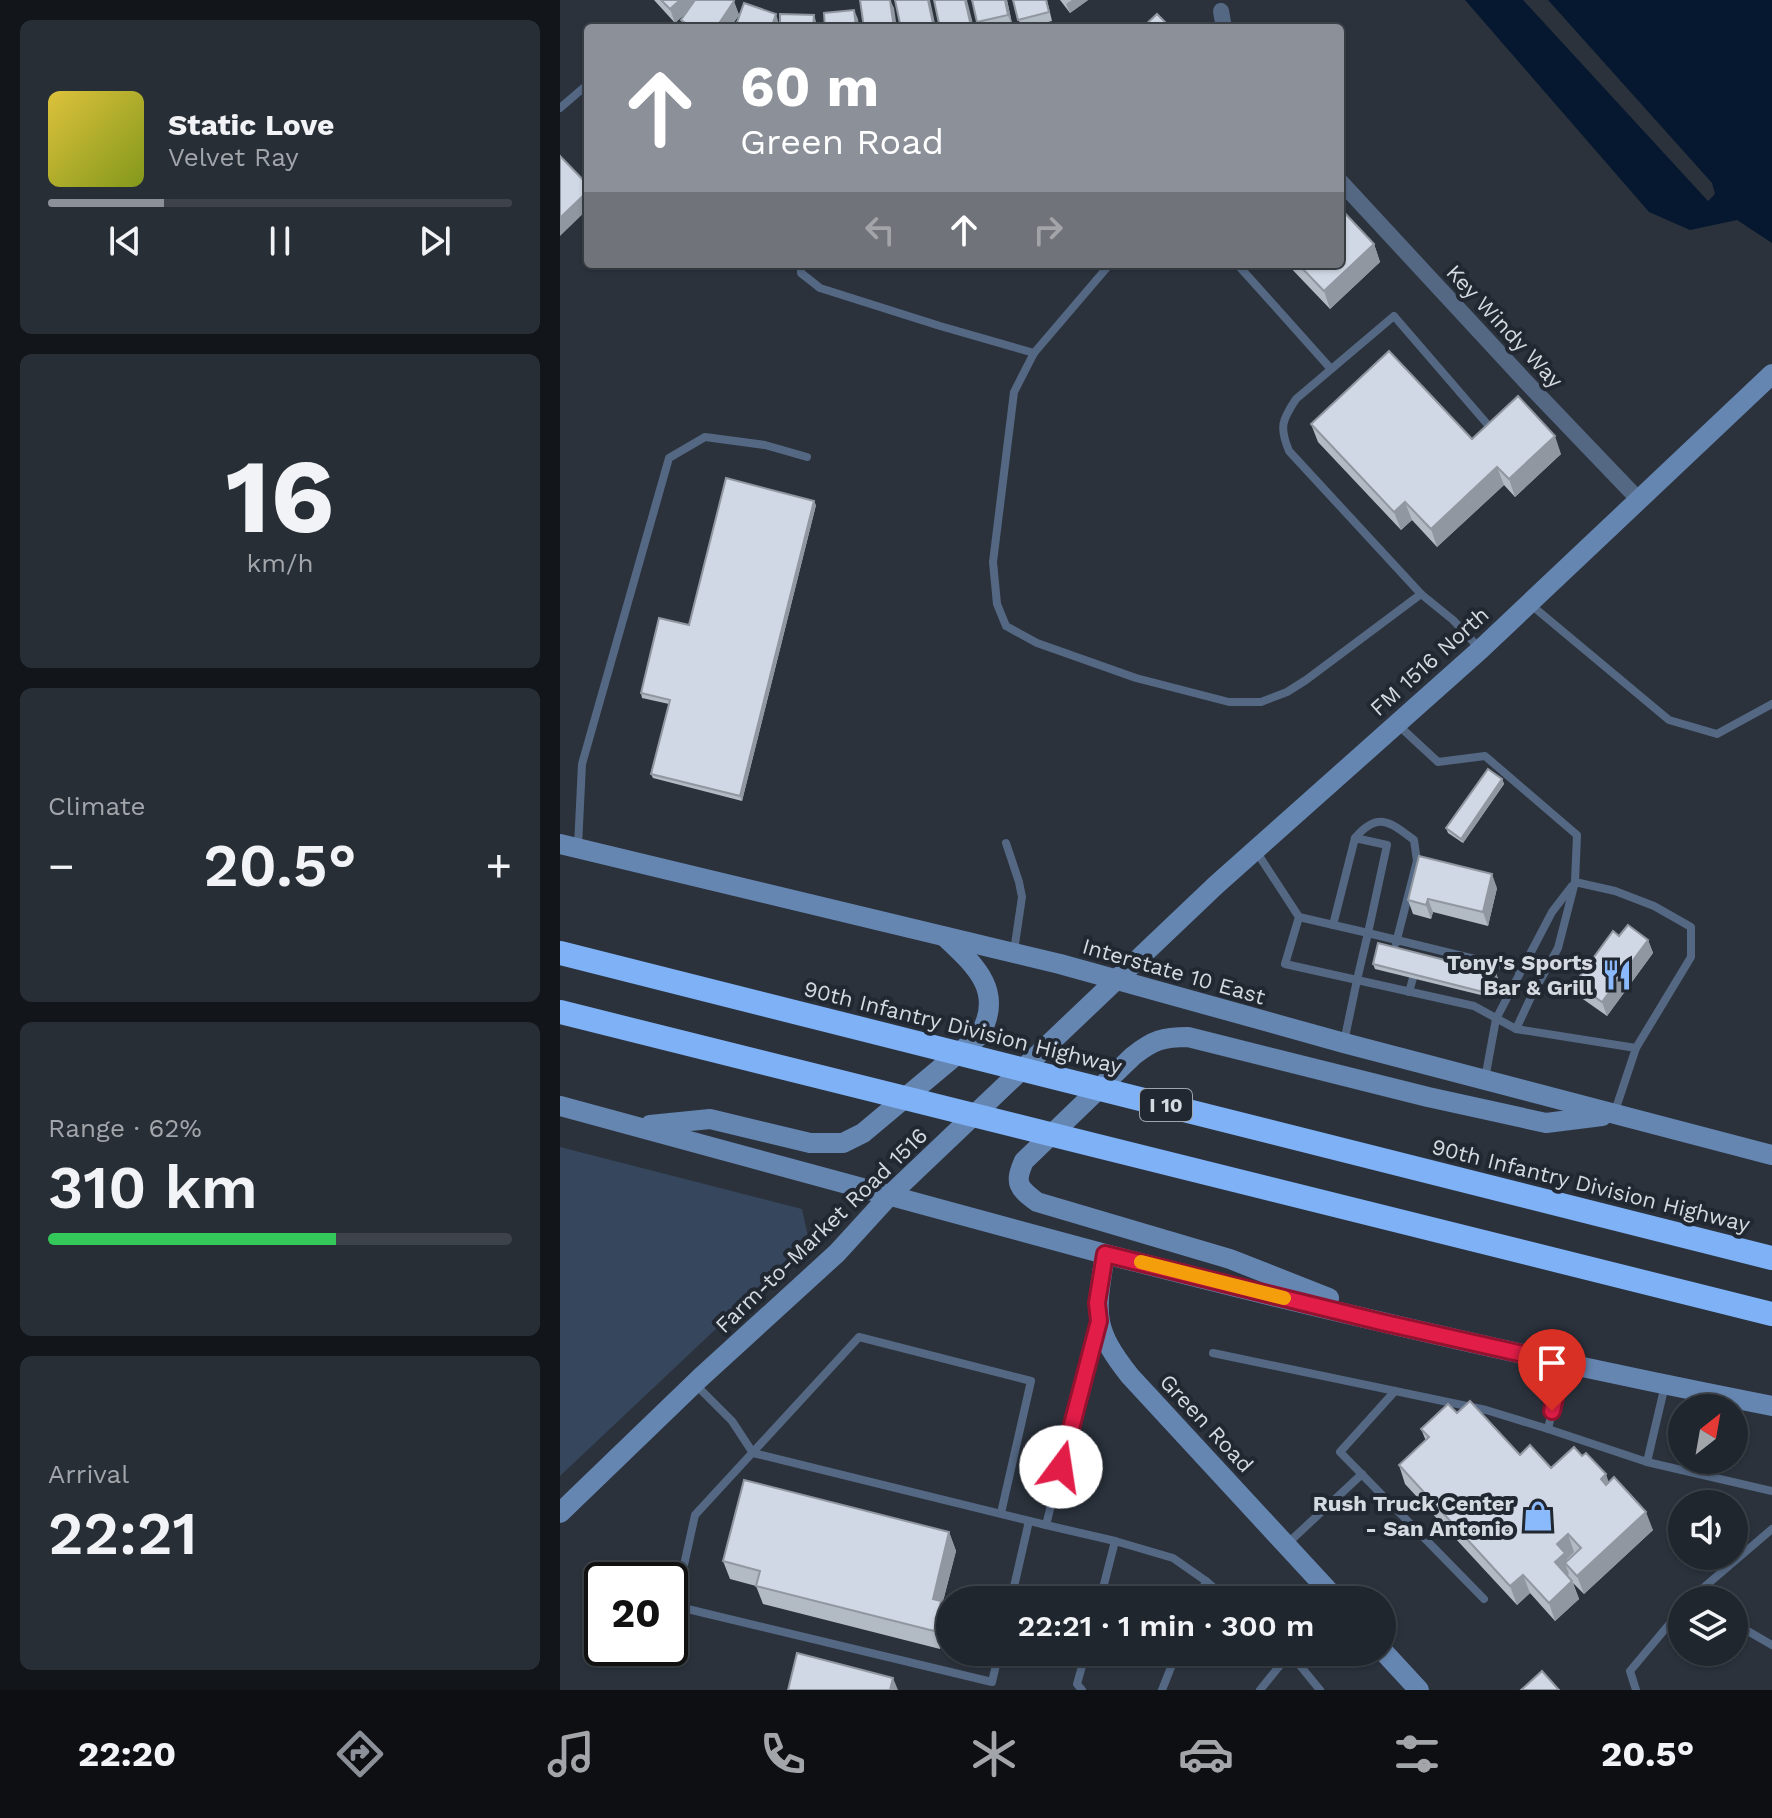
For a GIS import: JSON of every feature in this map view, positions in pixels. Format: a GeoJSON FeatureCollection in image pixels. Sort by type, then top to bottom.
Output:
{"type":"FeatureCollection","features":[{"type":"Feature","properties":{"kind":"highway","name":"90th Infantry Division Highway"},"geometry":{"type":"LineString","coordinates":[[560,953],[1772,1258]]}},
{"type":"Feature","properties":{"kind":"highway"},"geometry":{"type":"LineString","coordinates":[[560,1012],[1772,1314]]}},
{"type":"Feature","properties":{"kind":"main road","name":"FM 1516 North"},"geometry":{"type":"LineString","coordinates":[[1115,981],[1216,885],[1481,649],[1772,374]]}},
{"type":"Feature","properties":{"kind":"main road","name":"Interstate 10 East"},"geometry":{"type":"LineString","coordinates":[[569,845],[1060,964],[1485,1081],[1772,1155]]}},
{"type":"Feature","properties":{"kind":"main road"},"geometry":{"type":"LineString","coordinates":[[638,1127],[710,1119],[810,1143],[843,1143],[863,1133],[979,1036],[988,1021],[989,1000],[984,980],[973,963],[943,935]]}},
{"type":"Feature","properties":{"kind":"main road","name":"Farm-to-Market Road 1516"},"geometry":{"type":"LineString","coordinates":[[560,1513],[837,1253],[890,1195],[1115,981]]}},
{"type":"Feature","properties":{"kind":"main road"},"geometry":{"type":"LineString","coordinates":[[1401,1326],[1230,1259],[1037,1202],[1021,1190],[1017,1176],[1024,1161],[1133,1056],[1150,1042],[1166,1037],[1188,1037],[1546,1123],[1614,1114]]}},
{"type":"Feature","properties":{"kind":"main road"},"geometry":{"type":"LineString","coordinates":[[560,1106],[1105,1254],[1563,1363],[1772,1406]]}},
{"type":"Feature","properties":{"kind":"main road","name":"Green Road"},"geometry":{"type":"LineString","coordinates":[[1105,1254],[1097,1303],[1105,1339],[1115,1356],[1324,1586]]}},
{"type":"Feature","properties":{"kind":"main road"},"geometry":{"type":"LineString","coordinates":[[1396,1665],[1419,1690]]}},
{"type":"Feature","properties":{"kind":"street"},"geometry":{"type":"LineString","coordinates":[[1221,11],[1223,24]]}},
{"type":"Feature","properties":{"kind":"street","name":"Key Windy Way"},"geometry":{"type":"LineString","coordinates":[[1344,185],[1639,500]]}},
{"type":"Feature","properties":{"kind":"lane"},"geometry":{"type":"LineString","coordinates":[[560,108],[584,87]]}},
{"type":"Feature","properties":{"kind":"lane"},"geometry":{"type":"LineString","coordinates":[[801,268],[801,273],[820,288],[1034,353]]}},
{"type":"Feature","properties":{"kind":"lane"},"geometry":{"type":"LineString","coordinates":[[1107,268],[1034,353],[1014,392],[993,562],[997,604],[1006,626],[1037,643],[1136,678],[1229,702],[1261,702],[1287,692],[1306,680],[1421,594]]}},
{"type":"Feature","properties":{"kind":"lane"},"geometry":{"type":"LineString","coordinates":[[1241,268],[1331,369]]}},
{"type":"Feature","properties":{"kind":"lane"},"geometry":{"type":"LineString","coordinates":[[1481,649],[1453,620],[1421,594],[1289,451],[1282,426],[1285,415],[1296,399],[1394,316],[1488,425]]}},
{"type":"Feature","properties":{"kind":"lane"},"geometry":{"type":"LineString","coordinates":[[569,845],[582,764],[669,458],[705,437],[765,445],[807,457]]}},
{"type":"Feature","properties":{"kind":"lane"},"geometry":{"type":"LineString","coordinates":[[1529,603],[1669,720],[1717,734],[1772,704]]}},
{"type":"Feature","properties":{"kind":"lane"},"geometry":{"type":"LineString","coordinates":[[1396,724],[1438,762],[1485,756],[1577,835],[1575,882],[1558,948],[1516,1029]]}},
{"type":"Feature","properties":{"kind":"lane"},"geometry":{"type":"LineString","coordinates":[[1333,925],[1355,838],[1366,825],[1381,820],[1414,840],[1417,861],[1394,951]]}},
{"type":"Feature","properties":{"kind":"lane"},"geometry":{"type":"LineString","coordinates":[[1344,1043],[1387,845],[1355,838]]}},
{"type":"Feature","properties":{"kind":"lane"},"geometry":{"type":"LineString","coordinates":[[1006,843],[1022,897],[1014,953]]}},
{"type":"Feature","properties":{"kind":"lane"},"geometry":{"type":"LineString","coordinates":[[1256,851],[1299,917],[1520,970]]}},
{"type":"Feature","properties":{"kind":"lane"},"geometry":{"type":"LineString","coordinates":[[1485,1081],[1496,1019],[1552,912],[1575,882]]}},
{"type":"Feature","properties":{"kind":"lane"},"geometry":{"type":"LineString","coordinates":[[1575,882],[1615,891],[1654,906],[1691,927],[1691,957],[1636,1048],[1614,1114]]}},
{"type":"Feature","properties":{"kind":"lane"},"geometry":{"type":"LineString","coordinates":[[1299,917],[1285,964],[1474,1006],[1516,1029],[1636,1048]]}},
{"type":"Feature","properties":{"kind":"lane"},"geometry":{"type":"LineString","coordinates":[[1418,957],[1420,946]]}},
{"type":"Feature","properties":{"kind":"lane"},"geometry":{"type":"LineString","coordinates":[[1438,963],[1441,951]]}},
{"type":"Feature","properties":{"kind":"lane"},"geometry":{"type":"LineString","coordinates":[[1460,968],[1462,956]]}},
{"type":"Feature","properties":{"kind":"lane"},"geometry":{"type":"LineString","coordinates":[[1480,973],[1483,961]]}},
{"type":"Feature","properties":{"kind":"lane"},"geometry":{"type":"LineString","coordinates":[[1386,987],[1389,972]]}},
{"type":"Feature","properties":{"kind":"lane"},"geometry":{"type":"LineString","coordinates":[[1409,992],[1413,978]]}},
{"type":"Feature","properties":{"kind":"lane"},"geometry":{"type":"LineString","coordinates":[[1430,997],[1433,983]]}},
{"type":"Feature","properties":{"kind":"lane"},"geometry":{"type":"LineString","coordinates":[[1452,1001],[1455,989]]}},
{"type":"Feature","properties":{"kind":"lane"},"geometry":{"type":"LineString","coordinates":[[1474,1006],[1476,995]]}},
{"type":"Feature","properties":{"kind":"lane"},"geometry":{"type":"LineString","coordinates":[[1046,1525],[1099,1321]]}},
{"type":"Feature","properties":{"kind":"lane"},"geometry":{"type":"LineString","coordinates":[[996,1666],[992,1682],[675,1606],[695,1515],[859,1337],[1031,1381],[1001,1513]]}},
{"type":"Feature","properties":{"kind":"lane"},"geometry":{"type":"LineString","coordinates":[[1213,1353],[1486,1410],[1647,1462],[1772,1491]]}},
{"type":"Feature","properties":{"kind":"lane"},"geometry":{"type":"LineString","coordinates":[[1548,1429],[1563,1363]]}},
{"type":"Feature","properties":{"kind":"lane"},"geometry":{"type":"LineString","coordinates":[[695,1383],[732,1421],[753,1453],[1115,1541],[1173,1558],[1212,1586]]}},
{"type":"Feature","properties":{"kind":"lane"},"geometry":{"type":"LineString","coordinates":[[1647,1462],[1665,1385]]}},
{"type":"Feature","properties":{"kind":"lane"},"geometry":{"type":"LineString","coordinates":[[1395,1391],[1340,1452],[1484,1599]]}},
{"type":"Feature","properties":{"kind":"lane"},"geometry":{"type":"LineString","coordinates":[[1286,1544],[1362,1474]]}},
{"type":"Feature","properties":{"kind":"lane"},"geometry":{"type":"LineString","coordinates":[[1014,1586],[1029,1521]]}},
{"type":"Feature","properties":{"kind":"lane"},"geometry":{"type":"LineString","coordinates":[[1706,1586],[1772,1529]]}},
{"type":"Feature","properties":{"kind":"lane"},"geometry":{"type":"LineString","coordinates":[[1104,1586],[1115,1541]]}},
{"type":"Feature","properties":{"kind":"lane"},"geometry":{"type":"LineString","coordinates":[[1204,1586],[1206,1581]]}},
{"type":"Feature","properties":{"kind":"lane"},"geometry":{"type":"LineString","coordinates":[[1636,1690],[1630,1671],[1668,1626]]}},
{"type":"Feature","properties":{"kind":"lane"},"geometry":{"type":"LineString","coordinates":[[1748,1631],[1772,1645]]}},
{"type":"Feature","properties":{"kind":"lane"},"geometry":{"type":"LineString","coordinates":[[1082,1666],[1077,1684],[1082,1690]]}},
{"type":"Feature","properties":{"kind":"lane"},"geometry":{"type":"LineString","coordinates":[[1162,1690],[1171,1666]]}},
{"type":"Feature","properties":{"kind":"lane"},"geometry":{"type":"LineString","coordinates":[[1260,1690],[1278,1666]]}},
{"type":"Feature","properties":{"kind":"lane"},"geometry":{"type":"LineString","coordinates":[[1300,1666],[1320,1690]]}},
{"type":"Feature","properties":{"kind":"shaded area"},"geometry":{"type":"Polygon","coordinates":[[[1465,0],[1523,0],[1708,201],[1715,194],[1712,183],[1548,0],[1772,0],[1772,243],[1737,220],[1690,230],[1649,212],[1465,0]]]}},
{"type":"Feature","properties":{"kind":"shaded area"},"geometry":{"type":"Polygon","coordinates":[[[560,1147],[802,1209],[809,1241],[560,1476],[560,1147]]]}},
{"type":"Feature","properties":{"kind":"building"},"geometry":{"type":"Polygon","coordinates":[[[661,0],[680,0],[670,9],[661,0]]]}},
{"type":"Feature","properties":{"kind":"building"},"geometry":{"type":"Polygon","coordinates":[[[695,0],[734,1],[719,24],[687,24],[681,20],[695,0]]]}},
{"type":"Feature","properties":{"kind":"building"},"geometry":{"type":"Polygon","coordinates":[[[860,0],[890,0],[893,24],[863,24],[860,0]]]}},
{"type":"Feature","properties":{"kind":"building"},"geometry":{"type":"Polygon","coordinates":[[[895,0],[928,0],[933,24],[900,24],[895,0]]]}},
{"type":"Feature","properties":{"kind":"building"},"geometry":{"type":"Polygon","coordinates":[[[934,0],[965,0],[971,24],[939,24],[934,0]]]}},
{"type":"Feature","properties":{"kind":"building"},"geometry":{"type":"Polygon","coordinates":[[[972,0],[1005,0],[1008,15],[977,22],[972,0]]]}},
{"type":"Feature","properties":{"kind":"building"},"geometry":{"type":"Polygon","coordinates":[[[1013,0],[1046,0],[1049,12],[1018,20],[1013,0]]]}},
{"type":"Feature","properties":{"kind":"building"},"geometry":{"type":"Polygon","coordinates":[[[744,3],[776,14],[772,24],[736,24],[744,3]]]}},
{"type":"Feature","properties":{"kind":"building"},"geometry":{"type":"Polygon","coordinates":[[[854,10],[856,24],[825,24],[824,13],[854,10]]]}},
{"type":"Feature","properties":{"kind":"building"},"geometry":{"type":"Polygon","coordinates":[[[780,14],[814,15],[813,24],[780,24],[780,14]]]}},
{"type":"Feature","properties":{"kind":"building"},"geometry":{"type":"Polygon","coordinates":[[[1157,14],[1167,24],[1146,24],[1157,14]]]}},
{"type":"Feature","properties":{"kind":"building"},"geometry":{"type":"Polygon","coordinates":[[[560,156],[584,181],[584,195],[560,218],[560,156]]]}},
{"type":"Feature","properties":{"kind":"building"},"geometry":{"type":"Polygon","coordinates":[[[1344,212],[1374,244],[1324,291],[1302,268],[1344,268],[1344,212]]]}},
{"type":"Feature","properties":{"kind":"building"},"geometry":{"type":"Polygon","coordinates":[[[1389,351],[1472,439],[1518,396],[1555,436],[1509,479],[1497,467],[1431,529],[1405,502],[1394,512],[1311,424],[1389,351]]]}},
{"type":"Feature","properties":{"kind":"building"},"geometry":{"type":"Polygon","coordinates":[[[726,478],[814,501],[740,796],[651,774],[670,700],[641,693],[659,618],[689,625],[726,478]]]}},
{"type":"Feature","properties":{"kind":"building"},"geometry":{"type":"Polygon","coordinates":[[[1488,769],[1502,779],[1461,839],[1446,828],[1488,769]]]}},
{"type":"Feature","properties":{"kind":"building"},"geometry":{"type":"Polygon","coordinates":[[[1419,856],[1492,874],[1483,912],[1428,899],[1426,905],[1408,900],[1419,856]]]}},
{"type":"Feature","properties":{"kind":"building"},"geometry":{"type":"Polygon","coordinates":[[[1628,925],[1648,940],[1602,1002],[1575,983],[1613,931],[1619,936],[1628,925]]]}},
{"type":"Feature","properties":{"kind":"building"},"geometry":{"type":"Polygon","coordinates":[[[1378,943],[1496,973],[1491,994],[1373,964],[1378,943]]]}},
{"type":"Feature","properties":{"kind":"building","name":"Rush Truck Center - San Antonio"},"geometry":{"type":"Polygon","coordinates":[[[1470,1401],[1520,1455],[1530,1445],[1551,1468],[1574,1447],[1582,1456],[1586,1453],[1606,1474],[1601,1479],[1606,1485],[1614,1477],[1646,1512],[1577,1576],[1565,1563],[1581,1548],[1568,1534],[1557,1544],[1565,1553],[1555,1562],[1572,1581],[1549,1603],[1523,1575],[1510,1586],[1399,1465],[1429,1437],[1421,1429],[1448,1404],[1457,1413],[1470,1401]]]}},
{"type":"Feature","properties":{"kind":"building"},"geometry":{"type":"Polygon","coordinates":[[[744,1480],[949,1532],[933,1599],[936,1600],[934,1631],[756,1586],[760,1571],[723,1561],[744,1480]]]}},
{"type":"Feature","properties":{"kind":"building"},"geometry":{"type":"Polygon","coordinates":[[[797,1653],[893,1678],[890,1690],[788,1690],[797,1653]]]}},
{"type":"Feature","properties":{"kind":"building"},"geometry":{"type":"Polygon","coordinates":[[[1542,1671],[1559,1690],[1521,1690],[1542,1671]]]}},
{"type":"Feature","properties":{"kind":"slow traffic"},"geometry":{"type":"LineString","coordinates":[[1141,1262],[1284,1298]]}},
{"type":"Feature","properties":{"kind":"place","name":"Tony's Sports Bar & Grill"},"geometry":{"type":"Point","coordinates":[1617,975]}},
{"type":"Feature","properties":{"kind":"place","name":"Rush Truck Center - San Antonio"},"geometry":{"type":"Point","coordinates":[1538,1516]}},
{"type":"Feature","properties":{"kind":"route"},"geometry":{"type":"LineString","coordinates":[[1061,1467],[1099,1321],[1097,1303],[1105,1254],[1563,1363],[1552,1411]]}}]}
